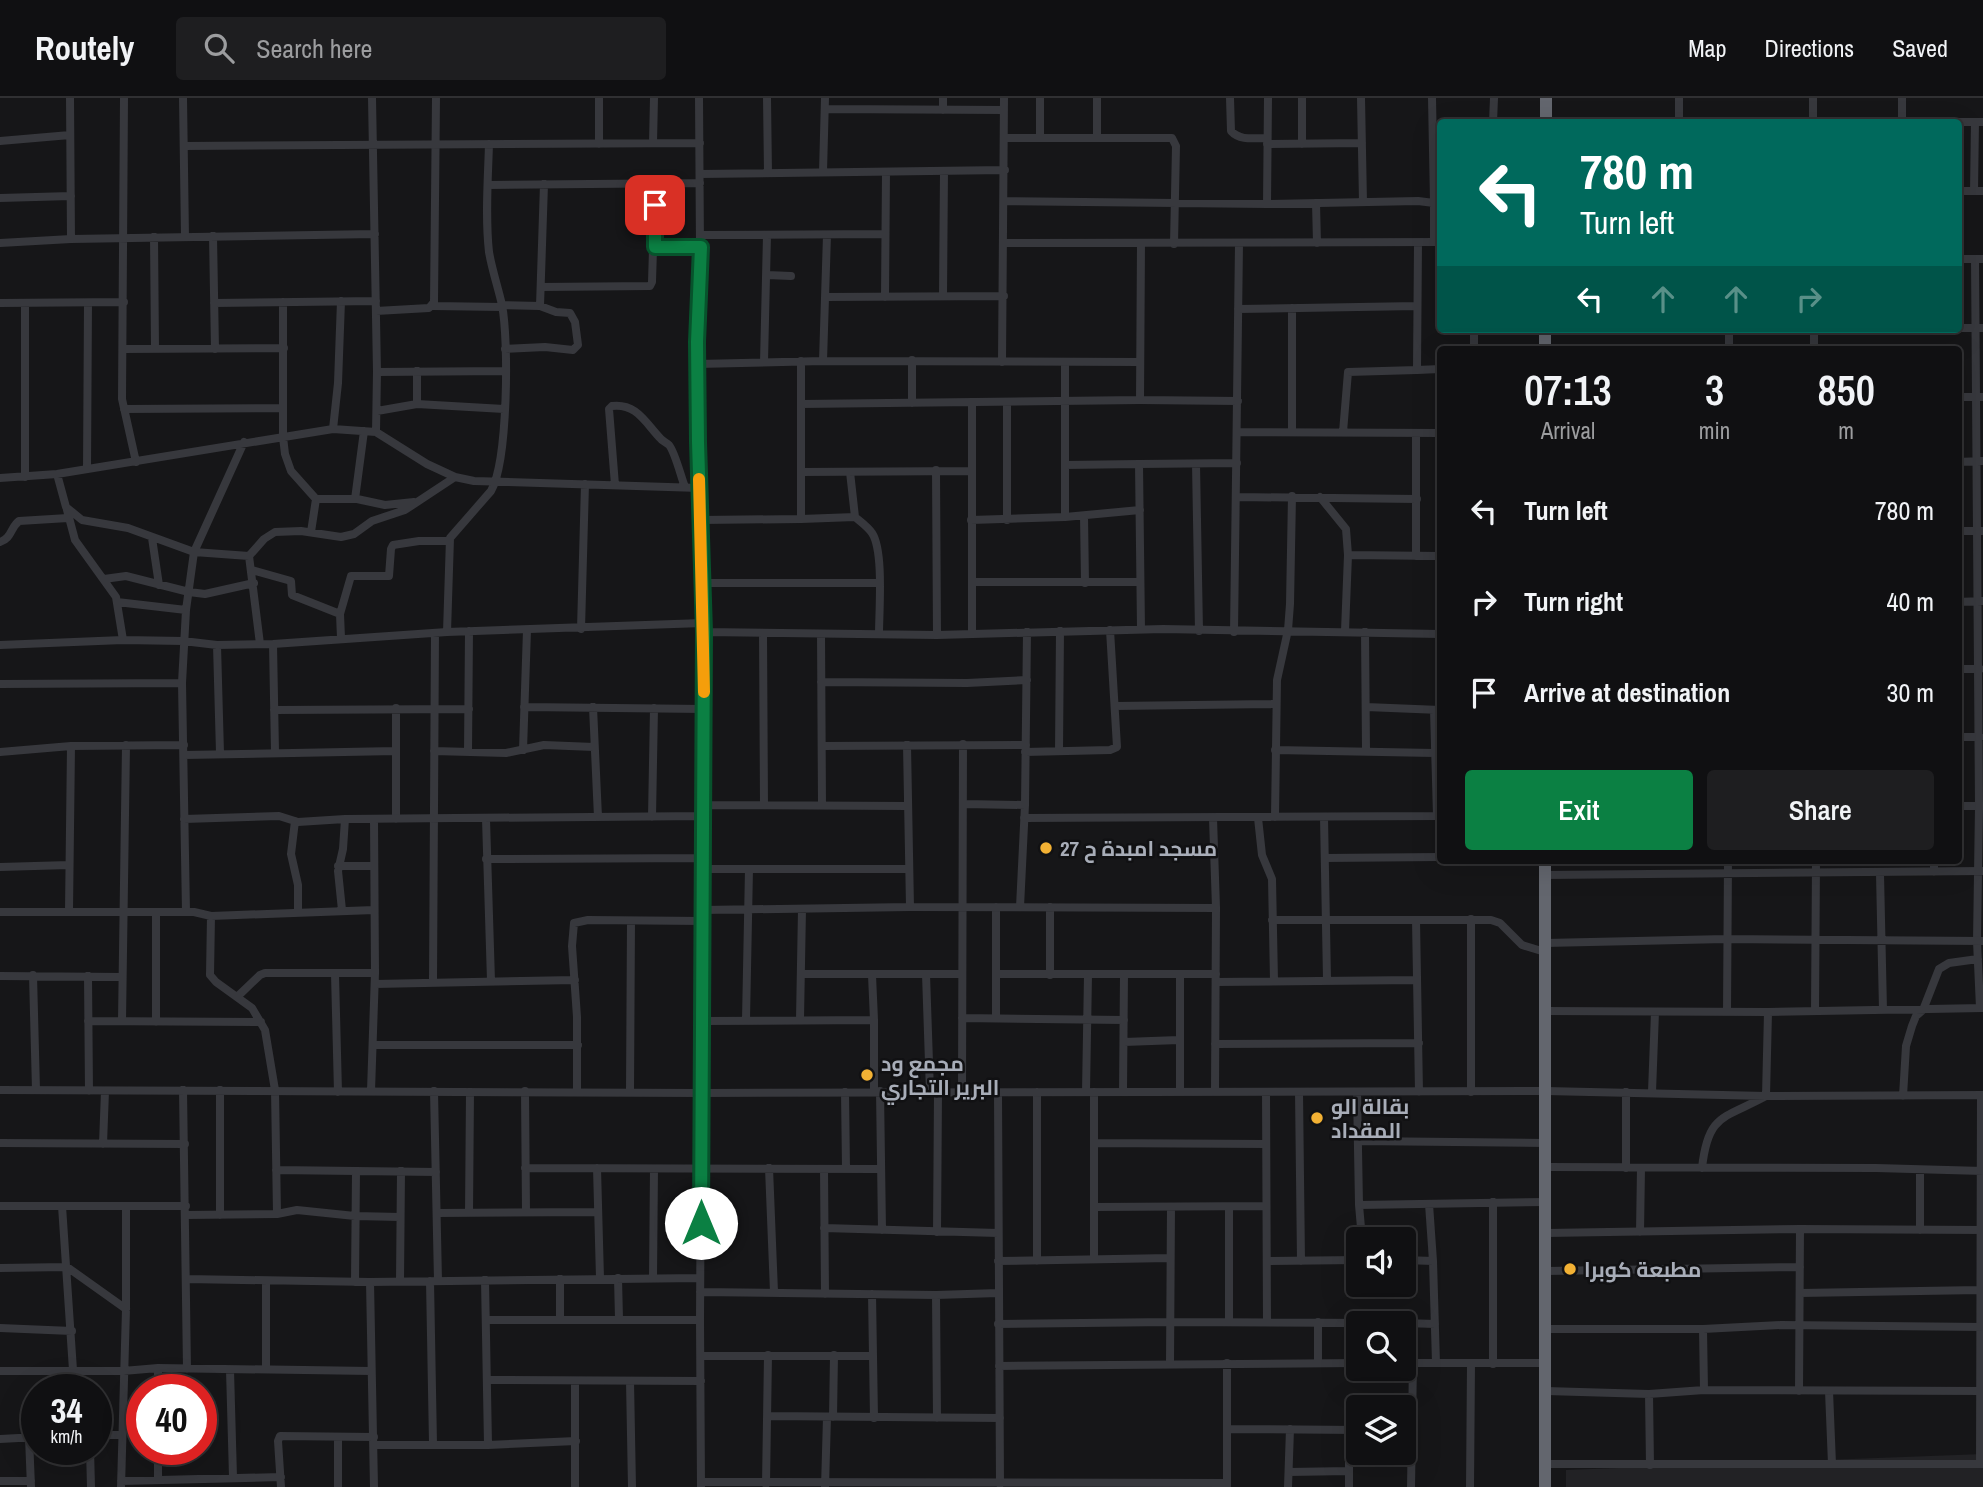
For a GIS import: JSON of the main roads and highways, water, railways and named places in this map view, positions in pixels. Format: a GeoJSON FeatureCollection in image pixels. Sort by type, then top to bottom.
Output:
{"type":"FeatureCollection","features":[{"type":"Feature","properties":{"kind":"highway"},"geometry":{"type":"LineString","coordinates":[[1546,98],[1546,119]]}},
{"type":"Feature","properties":{"kind":"highway"},"geometry":{"type":"LineString","coordinates":[[1545,864],[1545,1487]]}},
{"type":"Feature","properties":{"kind":"place","name":"مسجد امبدة ح 27"},"geometry":{"type":"Point","coordinates":[1046,848]}},
{"type":"Feature","properties":{"kind":"place","name":"مجمع ود البرير التجاري"},"geometry":{"type":"Point","coordinates":[867,1075]}},
{"type":"Feature","properties":{"kind":"place","name":"بقالة الو المقداد"},"geometry":{"type":"Point","coordinates":[1317,1118]}},
{"type":"Feature","properties":{"kind":"place","name":"مطبعة كوبرا"},"geometry":{"type":"Point","coordinates":[1570,1269]}}]}
